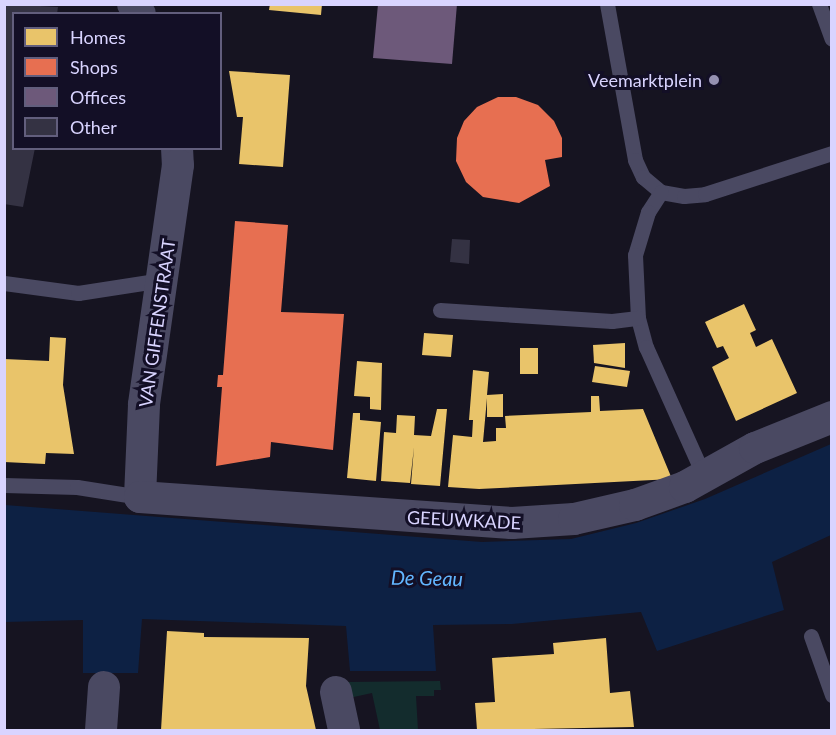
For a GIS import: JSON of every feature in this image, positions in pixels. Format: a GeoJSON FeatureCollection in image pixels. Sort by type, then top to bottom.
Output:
{"type":"FeatureCollection","features":[{"type":"Feature","properties":{"kind":"street","name":"VAN GIFFENSTRAAT"},"geometry":{"type":"LineString","coordinates":[[140,497],[144,405],[178,165],[177,150]]}},
{"type":"Feature","properties":{"kind":"street","name":"GEEUWKADE"},"geometry":{"type":"LineString","coordinates":[[140,497],[454,520],[546,523],[636,505],[705,478],[755,448],[831,417]]}},
{"type":"Feature","properties":{"kind":"street"},"geometry":{"type":"LineString","coordinates":[[101,730],[104,687]]}},
{"type":"Feature","properties":{"kind":"street"},"geometry":{"type":"LineString","coordinates":[[336,692],[344,730]]}},
{"type":"Feature","properties":{"kind":"lane"},"geometry":{"type":"LineString","coordinates":[[607,4],[634,160],[643,177],[661,192],[684,196],[705,194],[831,153]]}},
{"type":"Feature","properties":{"kind":"lane"},"geometry":{"type":"LineString","coordinates":[[819,4],[831,39]]}},
{"type":"Feature","properties":{"kind":"lane"},"geometry":{"type":"LineString","coordinates":[[661,192],[648,212],[636,255],[638,318],[646,346],[705,478]]}},
{"type":"Feature","properties":{"kind":"lane"},"geometry":{"type":"LineString","coordinates":[[4,283],[78,293],[162,280]]}},
{"type":"Feature","properties":{"kind":"lane"},"geometry":{"type":"LineString","coordinates":[[440,310],[612,321],[638,318]]}},
{"type":"Feature","properties":{"kind":"lane","name":"GEEUWKADE"},"geometry":{"type":"LineString","coordinates":[[4,485],[77,487],[140,497]]}},
{"type":"Feature","properties":{"kind":"lane"},"geometry":{"type":"LineString","coordinates":[[811,636],[831,695]]}},
{"type":"Feature","properties":{"kind":"green space"},"geometry":{"type":"Polygon","coordinates":[[[440,681],[441,690],[434,690],[434,696],[416,696],[418,730],[380,730],[372,693],[349,698],[348,692],[348,682],[440,681]]]}},
{"type":"Feature","properties":{"kind":"water","name":"De Geau"},"geometry":{"type":"Polygon","coordinates":[[[831,444],[831,535],[772,562],[784,610],[657,651],[641,612],[512,624],[433,625],[436,671],[350,671],[346,626],[142,619],[138,673],[83,673],[83,620],[5,622],[5,505],[482,542],[571,539],[636,523],[705,499],[831,444]]]}},
{"type":"Feature","properties":{"kind":"building: Homes"},"geometry":{"type":"Polygon","coordinates":[[[270,4],[322,4],[321,15],[269,10],[270,4]]]}},
{"type":"Feature","properties":{"kind":"building: Homes"},"geometry":{"type":"Polygon","coordinates":[[[229,71],[290,75],[283,167],[239,164],[243,117],[237,117],[229,71]]]}},
{"type":"Feature","properties":{"kind":"building: Homes"},"geometry":{"type":"Polygon","coordinates":[[[744,304],[756,330],[750,333],[756,347],[772,339],[797,393],[736,421],[712,367],[729,358],[723,346],[717,348],[705,322],[744,304]]]}},
{"type":"Feature","properties":{"kind":"building: Homes"},"geometry":{"type":"Polygon","coordinates":[[[424,333],[453,335],[451,357],[422,355],[424,333]]]}},
{"type":"Feature","properties":{"kind":"building: Homes"},"geometry":{"type":"Polygon","coordinates":[[[50,337],[66,338],[63,385],[74,454],[46,453],[45,464],[4,462],[4,359],[49,361],[50,337]]]}},
{"type":"Feature","properties":{"kind":"building: Homes"},"geometry":{"type":"Polygon","coordinates":[[[625,343],[625,368],[594,363],[593,345],[625,343]]]}},
{"type":"Feature","properties":{"kind":"building: Homes"},"geometry":{"type":"Polygon","coordinates":[[[520,348],[538,348],[538,374],[520,374],[520,348]]]}},
{"type":"Feature","properties":{"kind":"building: Homes"},"geometry":{"type":"Polygon","coordinates":[[[357,361],[382,363],[381,410],[370,409],[370,397],[354,396],[357,361]]]}},
{"type":"Feature","properties":{"kind":"building: Homes"},"geometry":{"type":"Polygon","coordinates":[[[595,366],[630,371],[627,387],[592,382],[595,366]]]}},
{"type":"Feature","properties":{"kind":"building: Homes"},"geometry":{"type":"Polygon","coordinates":[[[473,370],[489,372],[487,395],[503,394],[503,417],[487,417],[487,398],[483,442],[496,441],[496,428],[506,428],[505,416],[591,412],[591,396],[599,396],[600,411],[643,409],[672,479],[479,489],[448,487],[453,435],[472,437],[473,420],[469,420],[473,370]]]}},
{"type":"Feature","properties":{"kind":"building: Homes"},"geometry":{"type":"Polygon","coordinates":[[[437,409],[447,409],[440,486],[411,484],[414,447],[410,483],[381,481],[384,432],[396,433],[397,415],[415,416],[414,435],[431,436],[437,409]]]}},
{"type":"Feature","properties":{"kind":"building: Homes"},"geometry":{"type":"Polygon","coordinates":[[[353,413],[360,413],[360,420],[381,422],[376,481],[347,478],[353,413]]]}},
{"type":"Feature","properties":{"kind":"building: Homes"},"geometry":{"type":"Polygon","coordinates":[[[167,631],[204,633],[204,637],[309,638],[306,686],[316,730],[161,730],[167,631]]]}},
{"type":"Feature","properties":{"kind":"building: Homes"},"geometry":{"type":"Polygon","coordinates":[[[606,638],[610,693],[630,691],[634,727],[477,730],[475,703],[495,702],[492,658],[554,654],[553,643],[606,638]]]}},
{"type":"Feature","properties":{"kind":"building: Shops"},"geometry":{"type":"Polygon","coordinates":[[[498,97],[516,97],[538,105],[554,121],[562,138],[562,157],[545,160],[550,186],[519,203],[483,197],[466,182],[456,161],[457,138],[464,121],[477,107],[498,97]]]}},
{"type":"Feature","properties":{"kind":"building: Shops"},"geometry":{"type":"Polygon","coordinates":[[[235,221],[288,225],[281,312],[344,314],[333,450],[271,442],[270,457],[216,466],[222,387],[217,387],[218,375],[223,375],[235,221]]]}},
{"type":"Feature","properties":{"kind":"building: Offices"},"geometry":{"type":"Polygon","coordinates":[[[378,4],[457,4],[452,64],[373,58],[378,4]]]}},
{"type":"Feature","properties":{"kind":"building: Other"},"geometry":{"type":"Polygon","coordinates":[[[4,4],[58,7],[57,12],[12,12],[12,150],[35,150],[23,207],[4,204],[4,4]]]}},
{"type":"Feature","properties":{"kind":"building: Other"},"geometry":{"type":"Polygon","coordinates":[[[452,239],[470,240],[469,264],[450,262],[452,239]]]}},
{"type":"Feature","properties":{"kind":"place","name":"Veemarktplein"},"geometry":{"type":"Point","coordinates":[714,80]}}]}
